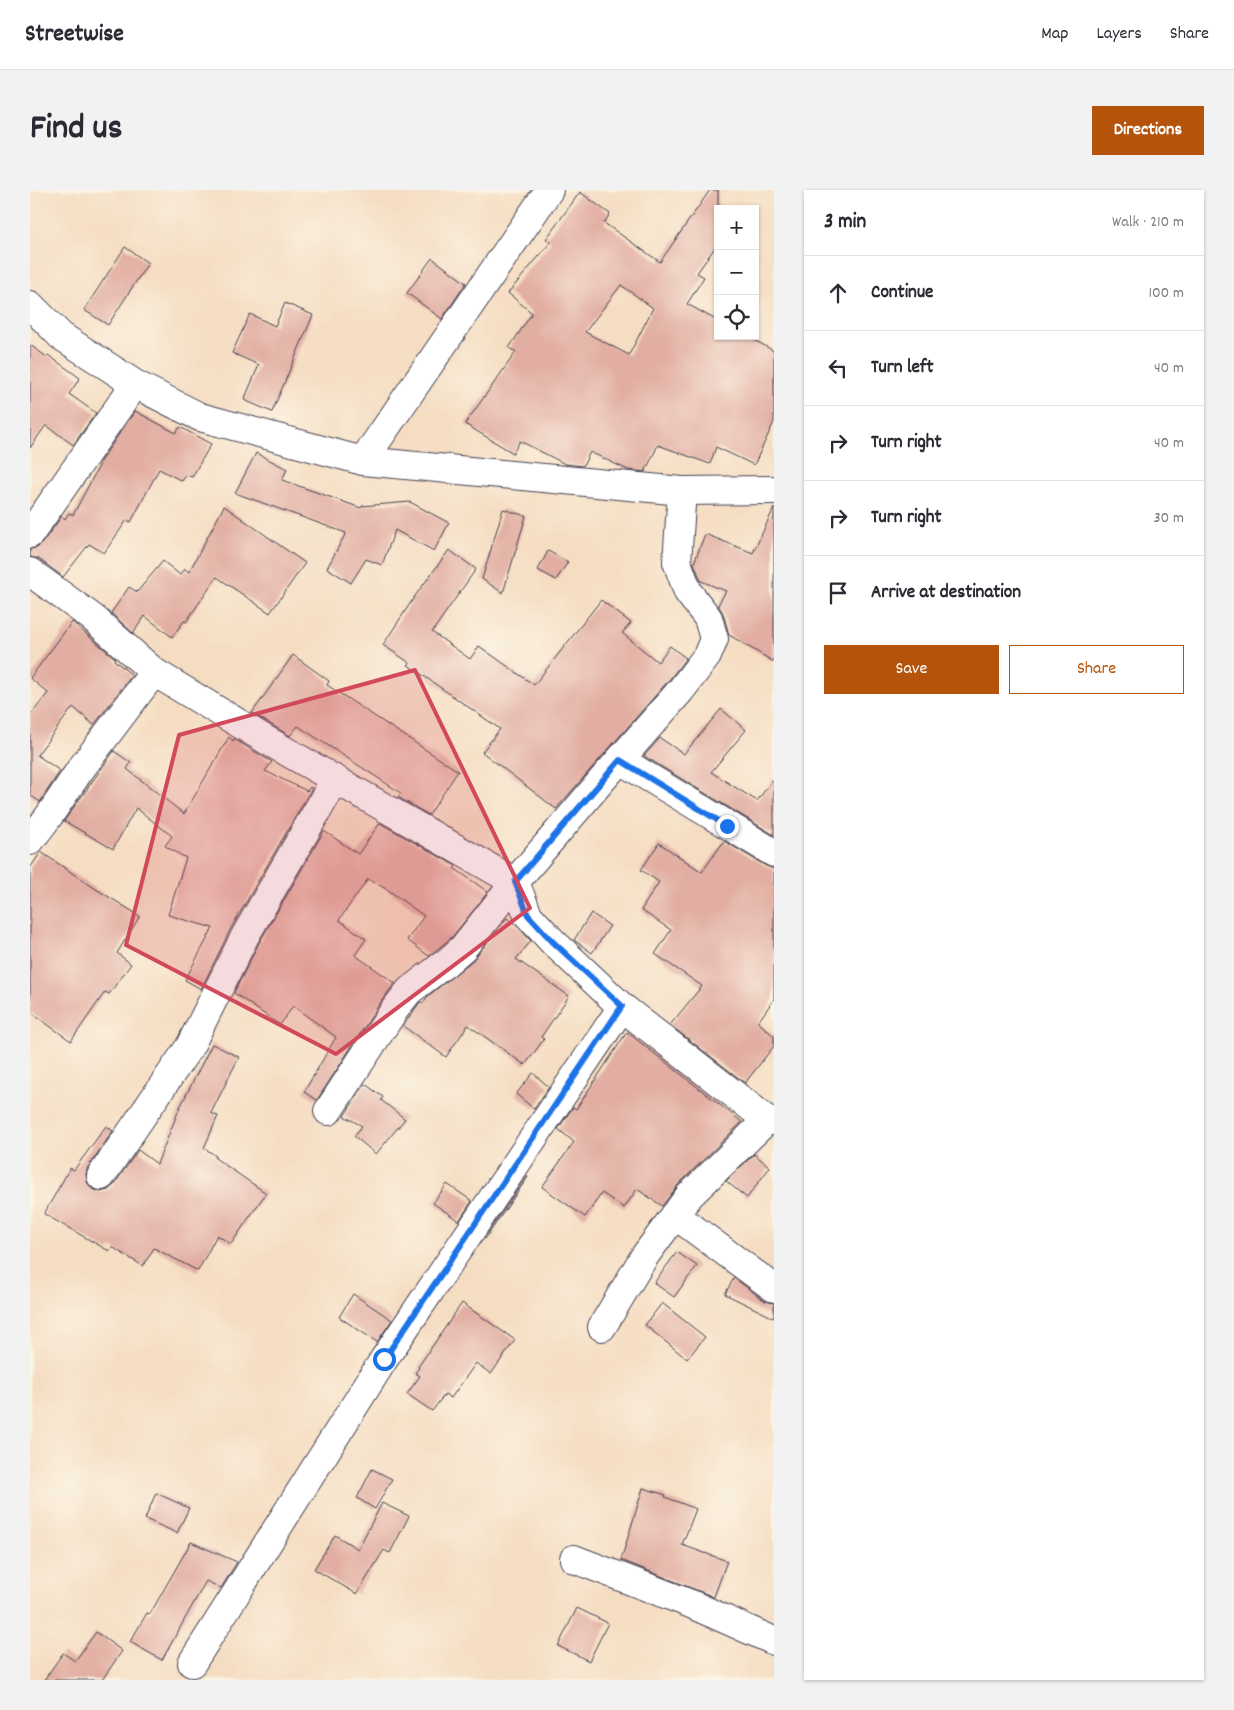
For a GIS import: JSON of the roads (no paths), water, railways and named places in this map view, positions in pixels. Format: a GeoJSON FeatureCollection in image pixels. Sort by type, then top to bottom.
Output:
{"type":"FeatureCollection","features":[{"type":"Feature","properties":{"kind":"street"},"geometry":{"type":"LineString","coordinates":[[363,461],[549,190]]}},
{"type":"Feature","properties":{"kind":"street"},"geometry":{"type":"LineString","coordinates":[[30,305],[61,336],[135,384],[200,417],[363,461],[682,491],[774,490]]}},
{"type":"Feature","properties":{"kind":"street"},"geometry":{"type":"LineString","coordinates":[[30,534],[135,384]]}},
{"type":"Feature","properties":{"kind":"street"},"geometry":{"type":"LineString","coordinates":[[328,1111],[409,991],[462,948],[515,882],[681,690],[707,656],[714,639],[708,618],[688,592],[677,562],[682,491]]}},
{"type":"Feature","properties":{"kind":"street"},"geometry":{"type":"LineString","coordinates":[[30,572],[93,618],[154,672],[335,780],[515,882],[528,915],[552,941],[622,1006],[771,1120],[689,1196],[644,1257],[602,1327]]}},
{"type":"Feature","properties":{"kind":"street"},"geometry":{"type":"LineString","coordinates":[[30,841],[80,770],[154,672]]}},
{"type":"Feature","properties":{"kind":"street"},"geometry":{"type":"LineString","coordinates":[[620,760],[774,853]]}},
{"type":"Feature","properties":{"kind":"street"},"geometry":{"type":"LineString","coordinates":[[101,1176],[190,1046],[245,936],[335,780]]}},
{"type":"Feature","properties":{"kind":"street"},"geometry":{"type":"LineString","coordinates":[[192,1663],[384,1359],[622,1006]]}},
{"type":"Feature","properties":{"kind":"street"},"geometry":{"type":"LineString","coordinates":[[675,1215],[774,1288]]}},
{"type":"Feature","properties":{"kind":"street"},"geometry":{"type":"LineString","coordinates":[[574,1559],[691,1604],[774,1641]]}}]}
